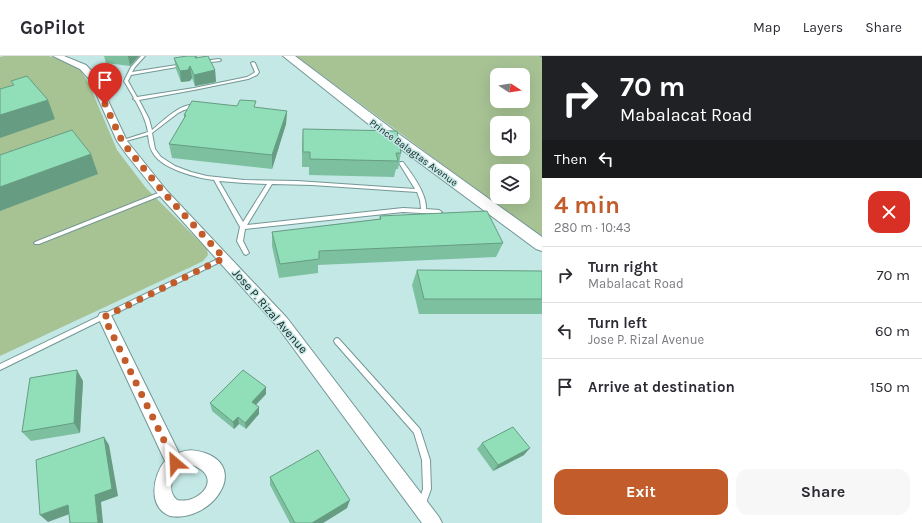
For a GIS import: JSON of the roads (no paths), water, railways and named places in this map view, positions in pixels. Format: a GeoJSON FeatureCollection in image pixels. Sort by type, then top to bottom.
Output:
{"type":"FeatureCollection","features":[{"type":"Feature","properties":{"kind":"main road","name":"Prince Balagtas Avenue"},"geometry":{"type":"LineString","coordinates":[[288,56],[391,135],[542,245]]}},
{"type":"Feature","properties":{"kind":"street","name":"Jose P. Rizal Avenue"},"geometry":{"type":"LineString","coordinates":[[57,56],[83,66],[94,79],[122,141],[164,193],[282,322],[421,505],[433,523]]}},
{"type":"Feature","properties":{"kind":"street"},"geometry":{"type":"LineString","coordinates":[[104,317],[175,463]]}},
{"type":"Feature","properties":{"kind":"street"},"geometry":{"type":"LineString","coordinates":[[192,457],[201,459],[214,469],[217,478],[217,488],[213,498],[198,518],[175,511],[168,505],[163,497],[162,488],[164,479],[168,470],[175,463],[192,457]]}},
{"type":"Feature","properties":{"kind":"lane"},"geometry":{"type":"LineString","coordinates":[[143,56],[129,74],[126,81],[135,99],[150,122],[153,151],[159,158],[180,170],[215,178],[270,183],[419,191]]}},
{"type":"Feature","properties":{"kind":"lane"},"geometry":{"type":"LineString","coordinates":[[196,63],[219,60]]}},
{"type":"Feature","properties":{"kind":"lane"},"geometry":{"type":"LineString","coordinates":[[135,99],[248,78],[257,72],[254,63]]}},
{"type":"Feature","properties":{"kind":"lane"},"geometry":{"type":"LineString","coordinates":[[129,74],[189,64]]}},
{"type":"Feature","properties":{"kind":"lane"},"geometry":{"type":"LineString","coordinates":[[122,141],[150,133],[165,122],[177,110],[187,106],[201,106]]}},
{"type":"Feature","properties":{"kind":"lane"},"geometry":{"type":"LineString","coordinates":[[401,163],[419,191],[424,205],[423,211]]}},
{"type":"Feature","properties":{"kind":"lane"},"geometry":{"type":"LineString","coordinates":[[215,178],[243,227]]}},
{"type":"Feature","properties":{"kind":"lane"},"geometry":{"type":"LineString","coordinates":[[246,253],[240,241],[243,227],[270,183]]}},
{"type":"Feature","properties":{"kind":"lane"},"geometry":{"type":"LineString","coordinates":[[37,243],[164,193]]}},
{"type":"Feature","properties":{"kind":"lane"},"geometry":{"type":"LineString","coordinates":[[243,227],[403,210],[440,212]]}},
{"type":"Feature","properties":{"kind":"lane"},"geometry":{"type":"LineString","coordinates":[[0,367],[224,258]]}},
{"type":"Feature","properties":{"kind":"lane"},"geometry":{"type":"LineString","coordinates":[[337,341],[417,431],[426,460],[426,489],[421,505]]}}]}
